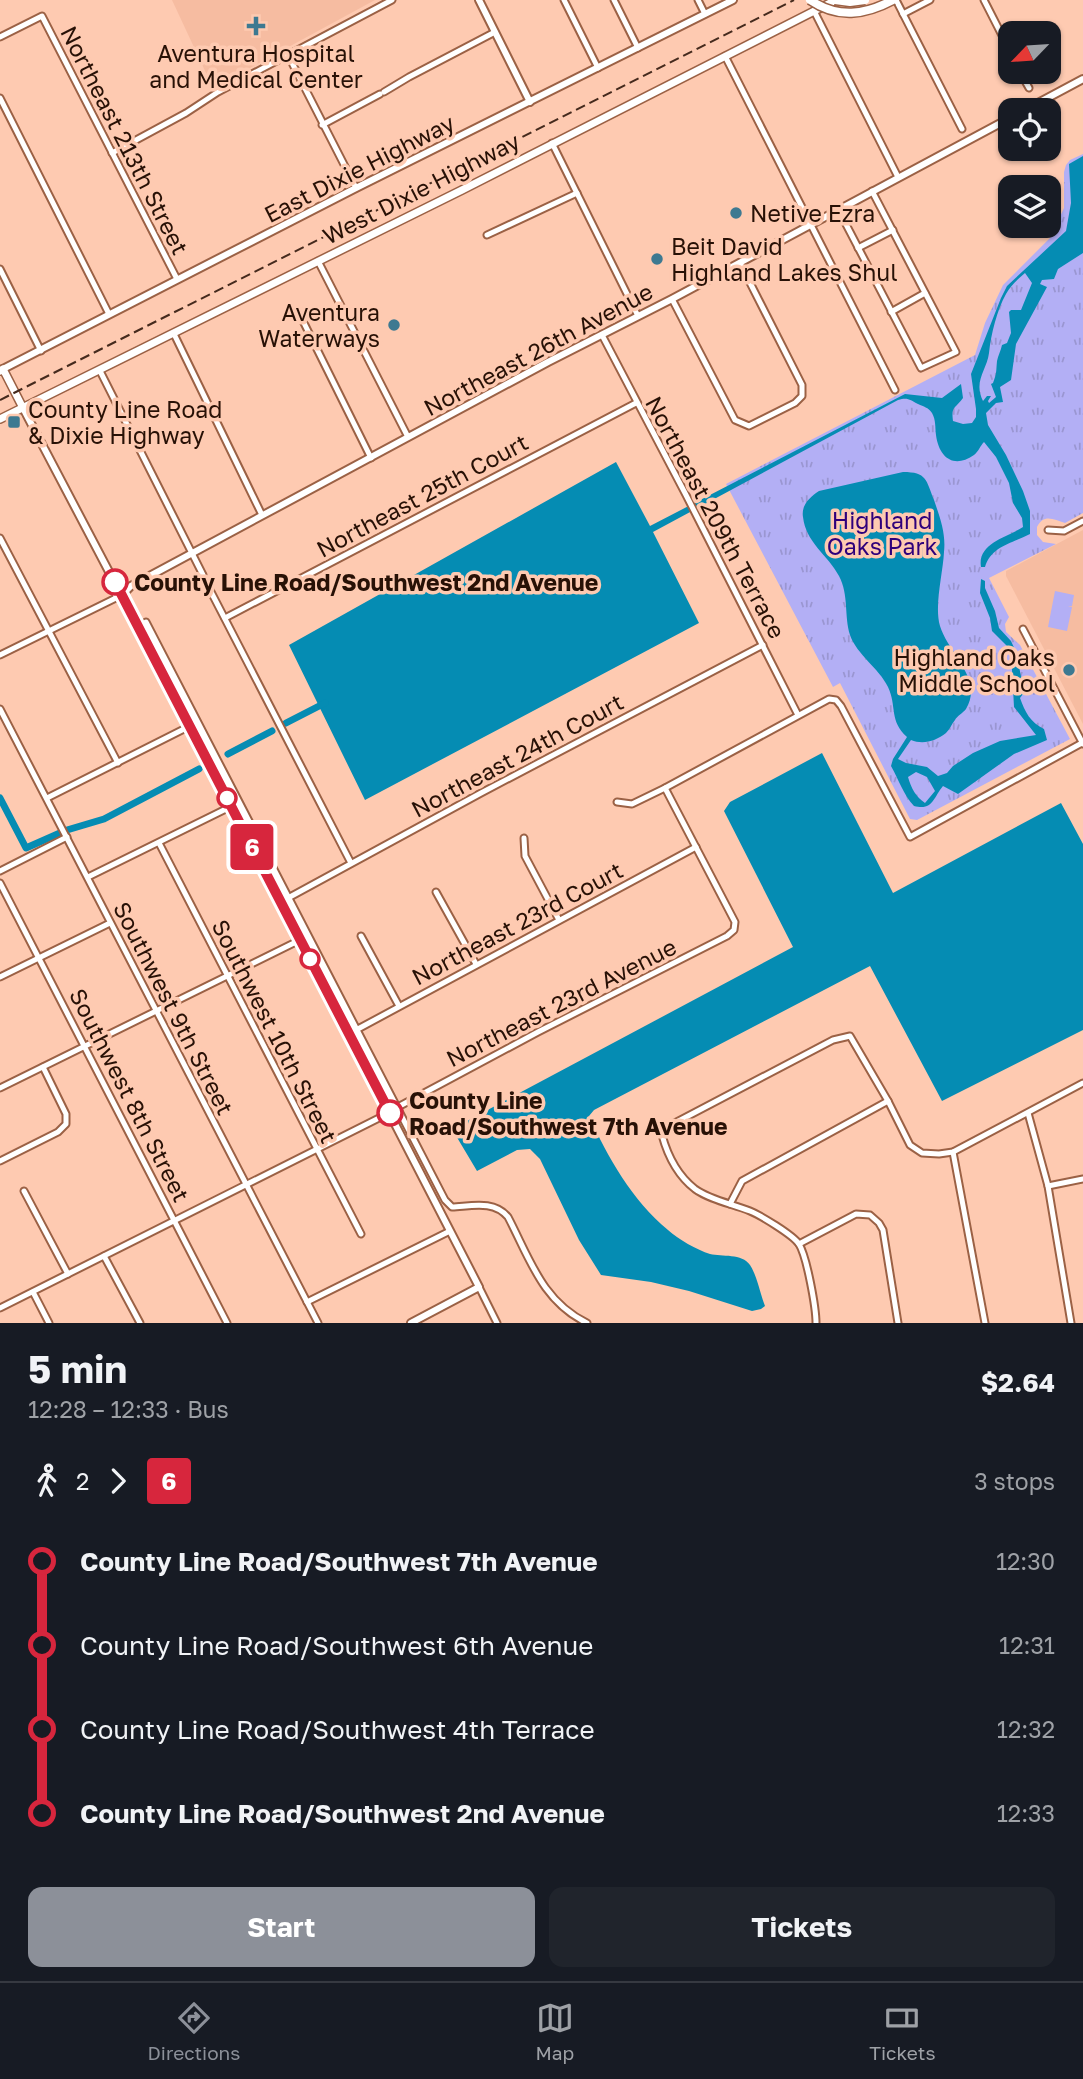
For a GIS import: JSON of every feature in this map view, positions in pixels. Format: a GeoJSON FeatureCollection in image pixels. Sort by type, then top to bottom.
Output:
{"type":"FeatureCollection","features":[{"type":"Feature","properties":{"kind":"main road"},"geometry":{"type":"LineString","coordinates":[[810,0],[829,10],[850,14],[870,11],[895,0]]}},
{"type":"Feature","properties":{"kind":"main road"},"geometry":{"type":"LineString","coordinates":[[836,0],[865,0]]}},
{"type":"Feature","properties":{"kind":"main road","name":"West Dixie Highway"},"geometry":{"type":"LineString","coordinates":[[0,419],[836,0]]}},
{"type":"Feature","properties":{"kind":"main road"},"geometry":{"type":"LineString","coordinates":[[1,370],[23,408]]}},
{"type":"Feature","properties":{"kind":"street"},"geometry":{"type":"LineString","coordinates":[[112,153],[186,113],[218,92],[392,0]]}},
{"type":"Feature","properties":{"kind":"street"},"geometry":{"type":"LineString","coordinates":[[479,0],[530,102]]}},
{"type":"Feature","properties":{"kind":"street"},"geometry":{"type":"LineString","coordinates":[[564,0],[598,68]]}},
{"type":"Feature","properties":{"kind":"street"},"geometry":{"type":"LineString","coordinates":[[614,0],[638,47]]}},
{"type":"Feature","properties":{"kind":"street"},"geometry":{"type":"LineString","coordinates":[[698,0],[705,14]]}},
{"type":"Feature","properties":{"kind":"street","name":"East Dixie Highway"},"geometry":{"type":"LineString","coordinates":[[1,370],[356,188],[733,0]]}},
{"type":"Feature","properties":{"kind":"street"},"geometry":{"type":"LineString","coordinates":[[895,0],[962,129]]}},
{"type":"Feature","properties":{"kind":"street"},"geometry":{"type":"LineString","coordinates":[[903,14],[930,0]]}},
{"type":"Feature","properties":{"kind":"street"},"geometry":{"type":"LineString","coordinates":[[984,0],[998,27]]}},
{"type":"Feature","properties":{"kind":"street"},"geometry":{"type":"LineString","coordinates":[[814,11],[898,177]]}},
{"type":"Feature","properties":{"kind":"street","name":"Northeast 213th Street"},"geometry":{"type":"LineString","coordinates":[[0,37],[42,16],[177,279]]}},
{"type":"Feature","properties":{"kind":"street"},"geometry":{"type":"LineString","coordinates":[[322,125],[495,32]]}},
{"type":"Feature","properties":{"kind":"street"},"geometry":{"type":"LineString","coordinates":[[288,55],[356,188]]}},
{"type":"Feature","properties":{"kind":"street"},"geometry":{"type":"LineString","coordinates":[[725,55],[895,390]]}},
{"type":"Feature","properties":{"kind":"street"},"geometry":{"type":"LineString","coordinates":[[1047,98],[1083,79]]}},
{"type":"Feature","properties":{"kind":"street"},"geometry":{"type":"LineString","coordinates":[[1027,84],[1029,88]]}},
{"type":"Feature","properties":{"kind":"street"},"geometry":{"type":"LineString","coordinates":[[0,98],[109,314]]}},
{"type":"Feature","properties":{"kind":"street","name":"Northeast 26th Avenue"},"geometry":{"type":"LineString","coordinates":[[122,595],[131,586],[262,515],[998,124]]}},
{"type":"Feature","properties":{"kind":"street"},"geometry":{"type":"LineString","coordinates":[[552,143],[638,316]]}},
{"type":"Feature","properties":{"kind":"street"},"geometry":{"type":"LineString","coordinates":[[838,209],[921,368],[956,352],[872,191]]}},
{"type":"Feature","properties":{"kind":"street"},"geometry":{"type":"LineString","coordinates":[[487,235],[577,193]]}},
{"type":"Feature","properties":{"kind":"street"},"geometry":{"type":"LineString","coordinates":[[858,248],[893,230]]}},
{"type":"Feature","properties":{"kind":"street"},"geometry":{"type":"LineString","coordinates":[[318,261],[408,437]]}},
{"type":"Feature","properties":{"kind":"street"},"geometry":{"type":"LineString","coordinates":[[672,299],[735,420],[750,426],[796,402],[802,396],[802,385],[740,263]]}},
{"type":"Feature","properties":{"kind":"street"},"geometry":{"type":"LineString","coordinates":[[0,270],[41,351]]}},
{"type":"Feature","properties":{"kind":"street"},"geometry":{"type":"LineString","coordinates":[[891,312],[925,293]]}},
{"type":"Feature","properties":{"kind":"street"},"geometry":{"type":"LineString","coordinates":[[303,321],[371,458]]}},
{"type":"Feature","properties":{"kind":"street"},"geometry":{"type":"LineString","coordinates":[[174,334],[262,515]]}},
{"type":"Feature","properties":{"kind":"street","name":"Northeast 209th Terrace"},"geometry":{"type":"LineString","coordinates":[[602,335],[798,715]]}},
{"type":"Feature","properties":{"kind":"street"},"geometry":{"type":"LineString","coordinates":[[100,370],[203,575]]}},
{"type":"Feature","properties":{"kind":"street","name":"Northeast 25th Court"},"geometry":{"type":"LineString","coordinates":[[225,618],[636,403]]}},
{"type":"Feature","properties":{"kind":"street"},"geometry":{"type":"LineString","coordinates":[[23,408],[191,726],[497,1323]]}},
{"type":"Feature","properties":{"kind":"street"},"geometry":{"type":"LineString","coordinates":[[1048,530],[1064,531],[1083,521]]}},
{"type":"Feature","properties":{"kind":"street"},"geometry":{"type":"LineString","coordinates":[[0,538],[118,764]]}},
{"type":"Feature","properties":{"kind":"street"},"geometry":{"type":"LineString","coordinates":[[209,588],[351,863]]}},
{"type":"Feature","properties":{"kind":"street"},"geometry":{"type":"LineString","coordinates":[[0,655],[122,595]]}},
{"type":"Feature","properties":{"kind":"street"},"geometry":{"type":"LineString","coordinates":[[146,622],[449,1206],[496,1206],[503,1210],[554,1301],[569,1314],[587,1323]]}},
{"type":"Feature","properties":{"kind":"street"},"geometry":{"type":"LineString","coordinates":[[617,802],[632,804],[666,788],[830,699],[836,701],[844,712],[910,837],[1083,744],[1023,629]]}},
{"type":"Feature","properties":{"kind":"street","name":"Northeast 24th Court"},"geometry":{"type":"LineString","coordinates":[[288,898],[763,645]]}},
{"type":"Feature","properties":{"kind":"street","name":"Southwest 9th Street"},"geometry":{"type":"LineString","coordinates":[[0,709],[318,1323]]}},
{"type":"Feature","properties":{"kind":"street"},"geometry":{"type":"LineString","coordinates":[[47,797],[191,726]]}},
{"type":"Feature","properties":{"kind":"street"},"geometry":{"type":"LineString","coordinates":[[666,788],[696,847]]}},
{"type":"Feature","properties":{"kind":"street"},"geometry":{"type":"LineString","coordinates":[[88,877],[232,806]]}},
{"type":"Feature","properties":{"kind":"street"},"geometry":{"type":"LineString","coordinates":[[0,871],[67,837]]}},
{"type":"Feature","properties":{"kind":"street"},"geometry":{"type":"LineString","coordinates":[[524,838],[525,856],[559,920]]}},
{"type":"Feature","properties":{"kind":"street","name":"Southwest 10th Street"},"geometry":{"type":"LineString","coordinates":[[159,843],[361,1234]]}},
{"type":"Feature","properties":{"kind":"street","name":"Northeast 23rd Court"},"geometry":{"type":"LineString","coordinates":[[356,1030],[696,847]]}},
{"type":"Feature","properties":{"kind":"street","name":"Northeast 23rd Avenue"},"geometry":{"type":"LineString","coordinates":[[396,1108],[734,930],[735,922],[696,847]]}},
{"type":"Feature","properties":{"kind":"street","name":"Southwest 8th Street"},"geometry":{"type":"LineString","coordinates":[[0,883],[227,1323]]}},
{"type":"Feature","properties":{"kind":"street"},"geometry":{"type":"LineString","coordinates":[[436,892],[476,964]]}},
{"type":"Feature","properties":{"kind":"street"},"geometry":{"type":"LineString","coordinates":[[0,977],[110,923]]}},
{"type":"Feature","properties":{"kind":"street"},"geometry":{"type":"LineString","coordinates":[[361,936],[399,1006]]}},
{"type":"Feature","properties":{"kind":"street"},"geometry":{"type":"LineString","coordinates":[[0,1088],[300,940]]}},
{"type":"Feature","properties":{"kind":"street"},"geometry":{"type":"LineString","coordinates":[[816,1323],[809,1276],[799,1244],[753,1212],[697,1191],[676,1170],[662,1135],[669,1126],[832,1040],[850,1036],[910,1144],[922,1153],[953,1152],[1083,1083]]}},
{"type":"Feature","properties":{"kind":"street"},"geometry":{"type":"LineString","coordinates":[[0,1161],[58,1132],[66,1124],[66,1114],[43,1067]]}},
{"type":"Feature","properties":{"kind":"street"},"geometry":{"type":"LineString","coordinates":[[730,1204],[742,1181],[888,1101]]}},
{"type":"Feature","properties":{"kind":"street"},"geometry":{"type":"LineString","coordinates":[[1028,1112],[1048,1186],[1071,1323]]}},
{"type":"Feature","properties":{"kind":"street"},"geometry":{"type":"LineString","coordinates":[[0,1308],[390,1113]]}},
{"type":"Feature","properties":{"kind":"street"},"geometry":{"type":"LineString","coordinates":[[953,1152],[985,1323]]}},
{"type":"Feature","properties":{"kind":"street"},"geometry":{"type":"LineString","coordinates":[[1048,1186],[1083,1180]]}},
{"type":"Feature","properties":{"kind":"street"},"geometry":{"type":"LineString","coordinates":[[24,1191],[68,1274]]}},
{"type":"Feature","properties":{"kind":"street"},"geometry":{"type":"LineString","coordinates":[[799,1244],[856,1214],[870,1215],[883,1230],[898,1323]]}},
{"type":"Feature","properties":{"kind":"street"},"geometry":{"type":"LineString","coordinates":[[307,1302],[450,1231]]}},
{"type":"Feature","properties":{"kind":"street"},"geometry":{"type":"LineString","coordinates":[[104,1256],[140,1323]]}},
{"type":"Feature","properties":{"kind":"street"},"geometry":{"type":"LineString","coordinates":[[411,1323],[479,1287]]}},
{"type":"Feature","properties":{"kind":"street"},"geometry":{"type":"LineString","coordinates":[[33,1292],[48,1323]]}},
{"type":"Feature","properties":{"kind":"shaded area","name":"Aventura Hospital and Medical Center"},"geometry":{"type":"Polygon","coordinates":[[[172,0],[375,0],[213,88],[172,0]]]}},
{"type":"Feature","properties":{"kind":"shaded area","name":"Highland Oaks Middle School"},"geometry":{"type":"Polygon","coordinates":[[[1083,530],[1083,724],[1006,576],[1006,571],[1083,530]]]}},
{"type":"Feature","properties":{"kind":"green space","name":"Highland Oaks Park"},"geometry":{"type":"Polygon","coordinates":[[[1083,154],[1083,513],[1065,523],[1043,520],[1037,527],[1037,535],[1043,542],[1056,544],[989,578],[1009,617],[1005,624],[1006,632],[1020,645],[1070,739],[917,820],[910,819],[840,683],[833,687],[726,484],[975,355],[985,323],[1003,285],[1050,238],[1061,238],[1064,172],[1070,160],[1083,154]]]}},
{"type":"Feature","properties":{"kind":"green space"},"geometry":{"type":"Polygon","coordinates":[[[1055,591],[1074,595],[1072,606],[1068,606],[1072,607],[1067,631],[1048,627],[1055,591]]]}},
{"type":"Feature","properties":{"kind":"water"},"geometry":{"type":"Polygon","coordinates":[[[1083,156],[1083,253],[1058,269],[1054,279],[1042,280],[1040,284],[1047,287],[1016,344],[1011,380],[1000,387],[1003,402],[996,403],[986,413],[988,425],[1023,491],[1030,511],[1030,534],[997,550],[985,567],[981,567],[981,559],[989,546],[1023,527],[1022,518],[1013,503],[1009,483],[996,457],[984,442],[976,453],[967,459],[949,459],[940,450],[934,418],[930,411],[909,399],[898,400],[653,532],[699,623],[365,800],[289,645],[616,462],[650,526],[905,394],[942,398],[961,384],[963,398],[953,410],[953,421],[972,423],[976,417],[976,409],[971,374],[1001,298],[1007,286],[1061,238],[1066,231],[1071,203],[1069,164],[1083,156]],[[1025,273],[1010,288],[1000,307],[979,387],[983,401],[987,396],[991,396],[989,403],[996,397],[991,384],[1002,345],[1007,343],[1011,333],[1009,312],[1021,310],[1032,283],[1025,273]]]}},
{"type":"Feature","properties":{"kind":"water"},"geometry":{"type":"Polygon","coordinates":[[[903,472],[917,474],[927,482],[940,519],[944,545],[938,618],[944,636],[968,677],[970,698],[966,709],[946,733],[929,741],[911,740],[898,759],[927,767],[938,776],[947,773],[973,753],[1000,741],[1036,735],[1014,707],[1011,652],[992,631],[980,593],[981,579],[985,581],[999,628],[1011,641],[1016,652],[1023,686],[1020,698],[1022,703],[1032,720],[1044,729],[1047,740],[1014,754],[958,794],[943,786],[929,805],[914,806],[891,766],[907,737],[895,719],[891,694],[879,674],[853,642],[848,628],[842,583],[805,526],[805,505],[819,491],[903,472]],[[916,772],[908,777],[914,792],[925,803],[935,791],[927,777],[916,772]]]}},
{"type":"Feature","properties":{"kind":"water"},"geometry":{"type":"Polygon","coordinates":[[[822,753],[893,893],[1061,803],[1083,844],[1083,1030],[942,1101],[870,966],[594,1110],[589,1116],[613,1163],[632,1192],[655,1218],[694,1247],[710,1254],[737,1257],[746,1261],[755,1274],[765,1306],[752,1311],[689,1291],[601,1275],[579,1240],[540,1159],[530,1149],[517,1150],[477,1171],[452,1129],[793,947],[724,811],[730,802],[822,753]]]}},
{"type":"Feature","properties":{"kind":"waterway"},"geometry":{"type":"LineString","coordinates":[[286,723],[325,703]]}},
{"type":"Feature","properties":{"kind":"waterway"},"geometry":{"type":"LineString","coordinates":[[228,754],[272,731]]}},
{"type":"Feature","properties":{"kind":"waterway"},"geometry":{"type":"LineString","coordinates":[[67,830],[104,819],[199,769]]}},
{"type":"Feature","properties":{"kind":"waterway"},"geometry":{"type":"LineString","coordinates":[[0,798],[26,848],[60,833]]}},
{"type":"Feature","properties":{"kind":"railway"},"geometry":{"type":"LineString","coordinates":[[0,400],[794,0]]}},
{"type":"Feature","properties":{"kind":"bus line","name":"6"},"geometry":{"type":"LineString","coordinates":[[115,582],[390,1113]]}},
{"type":"Feature","properties":{"kind":"place","name":"Aventura Hospital and Medical Center"},"geometry":{"type":"Point","coordinates":[256,26]}},
{"type":"Feature","properties":{"kind":"place","name":"Netive Ezra"},"geometry":{"type":"Point","coordinates":[736,213]}},
{"type":"Feature","properties":{"kind":"place","name":"Beit David Highland Lakes Shul"},"geometry":{"type":"Point","coordinates":[657,259]}},
{"type":"Feature","properties":{"kind":"place","name":"Aventura Waterways"},"geometry":{"type":"Point","coordinates":[394,325]}},
{"type":"Feature","properties":{"kind":"place","name":"County Line Road & Dixie Highway"},"geometry":{"type":"Point","coordinates":[14,422]}},
{"type":"Feature","properties":{"kind":"place","name":"County Line Road/Southwest 2nd Avenue"},"geometry":{"type":"Point","coordinates":[115,582]}},
{"type":"Feature","properties":{"kind":"place","name":"Highland Oaks Middle School"},"geometry":{"type":"Point","coordinates":[1069,670]}},
{"type":"Feature","properties":{"kind":"place","name":"County Line Road/Southwest 7th Avenue"},"geometry":{"type":"Point","coordinates":[390,1113]}}]}
